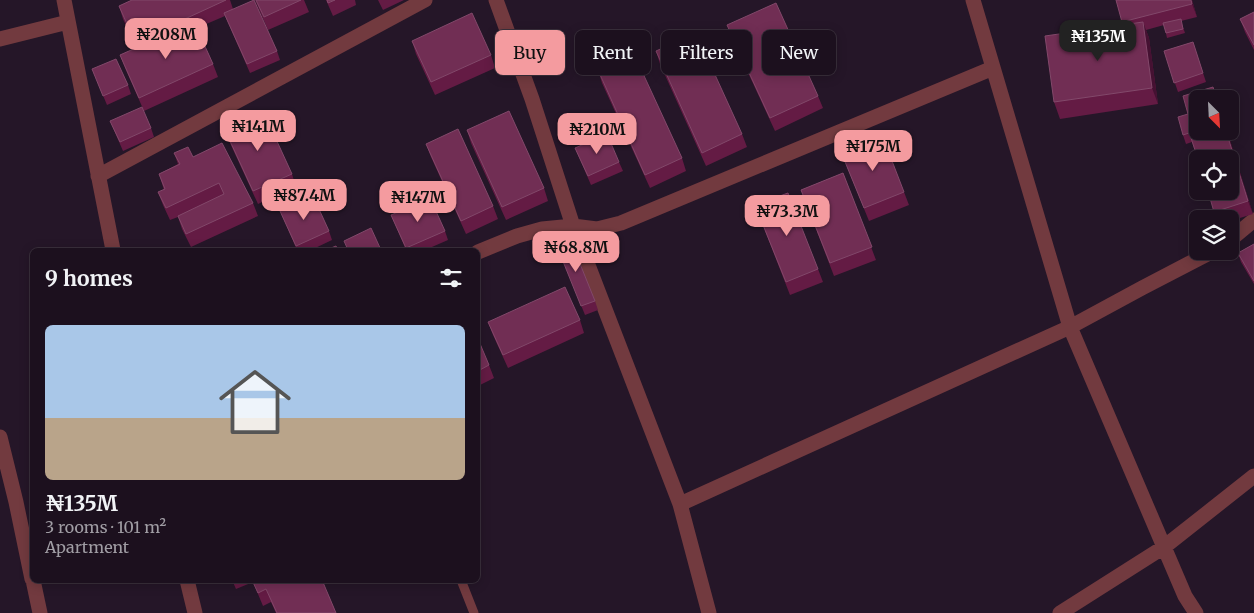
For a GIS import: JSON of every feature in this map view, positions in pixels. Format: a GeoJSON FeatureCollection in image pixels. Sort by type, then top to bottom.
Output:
{"type":"FeatureCollection","features":[{"type":"Feature","properties":{"kind":"street"},"geometry":{"type":"LineString","coordinates":[[64,0],[113,248]]}},
{"type":"Feature","properties":{"kind":"street"},"geometry":{"type":"LineString","coordinates":[[98,176],[425,0]]}},
{"type":"Feature","properties":{"kind":"street"},"geometry":{"type":"LineString","coordinates":[[496,0],[532,100],[572,226],[680,504],[709,613]]}},
{"type":"Feature","properties":{"kind":"street"},"geometry":{"type":"LineString","coordinates":[[973,0],[1070,327],[1185,596],[1196,613]]}},
{"type":"Feature","properties":{"kind":"street"},"geometry":{"type":"LineString","coordinates":[[0,39],[68,22]]}},
{"type":"Feature","properties":{"kind":"street"},"geometry":{"type":"LineString","coordinates":[[480,251],[517,236],[542,229],[572,226],[597,229],[621,222],[993,68]]}},
{"type":"Feature","properties":{"kind":"street"},"geometry":{"type":"LineString","coordinates":[[1239,232],[1254,220]]}},
{"type":"Feature","properties":{"kind":"street"},"geometry":{"type":"LineString","coordinates":[[680,504],[1070,327],[1196,260]]}},
{"type":"Feature","properties":{"kind":"street"},"geometry":{"type":"LineString","coordinates":[[0,436],[30,566]]}},
{"type":"Feature","properties":{"kind":"street"},"geometry":{"type":"LineString","coordinates":[[1060,613],[1164,547],[1254,476]]}},
{"type":"Feature","properties":{"kind":"street"},"geometry":{"type":"LineString","coordinates":[[34,583],[40,613]]}},
{"type":"Feature","properties":{"kind":"street"},"geometry":{"type":"LineString","coordinates":[[188,583],[195,613]]}},
{"type":"Feature","properties":{"kind":"lane"},"geometry":{"type":"LineString","coordinates":[[462,583],[474,613]]}},
{"type":"Feature","properties":{"kind":"building"},"geometry":{"type":"Polygon","coordinates":[[[132,0],[226,0],[135,42],[119,6],[132,0]]]}},
{"type":"Feature","properties":{"kind":"building"},"geometry":{"type":"Polygon","coordinates":[[[254,0],[277,51],[247,64],[224,13],[254,0]]]}},
{"type":"Feature","properties":{"kind":"building"},"geometry":{"type":"Polygon","coordinates":[[[256,0],[301,0],[264,17],[256,0]]]}},
{"type":"Feature","properties":{"kind":"building"},"geometry":{"type":"Polygon","coordinates":[[[1116,0],[1191,0],[1192,4],[1122,22],[1116,0]]]}},
{"type":"Feature","properties":{"kind":"building"},"geometry":{"type":"Polygon","coordinates":[[[776,3],[788,30],[762,30],[762,75],[809,75],[818,96],[770,118],[750,75],[752,75],[752,30],[729,30],[727,25],[776,3]]]}},
{"type":"Feature","properties":{"kind":"building"},"geometry":{"type":"Polygon","coordinates":[[[1254,12],[1254,45],[1240,19],[1254,12]]]}},
{"type":"Feature","properties":{"kind":"building"},"geometry":{"type":"Polygon","coordinates":[[[472,13],[491,55],[431,82],[412,41],[472,13]]]}},
{"type":"Feature","properties":{"kind":"building"},"geometry":{"type":"Polygon","coordinates":[[[1181,19],[1183,29],[1166,33],[1163,23],[1181,19]]]}},
{"type":"Feature","properties":{"kind":"building"},"geometry":{"type":"Polygon","coordinates":[[[194,22],[213,64],[139,98],[120,55],[194,22]]]}},
{"type":"Feature","properties":{"kind":"building"},"geometry":{"type":"Polygon","coordinates":[[[1143,22],[1152,88],[1054,102],[1045,36],[1143,22]]]}},
{"type":"Feature","properties":{"kind":"building"},"geometry":{"type":"Polygon","coordinates":[[[1193,42],[1203,73],[1174,83],[1164,51],[1193,42]]]}},
{"type":"Feature","properties":{"kind":"building"},"geometry":{"type":"Polygon","coordinates":[[[661,49],[661,62],[656,51],[661,49]]]}},
{"type":"Feature","properties":{"kind":"building"},"geometry":{"type":"Polygon","coordinates":[[[116,59],[128,85],[103,96],[92,69],[116,59]]]}},
{"type":"Feature","properties":{"kind":"building"},"geometry":{"type":"Polygon","coordinates":[[[600,75],[644,75],[682,158],[645,175],[600,75]]]}},
{"type":"Feature","properties":{"kind":"building"},"geometry":{"type":"Polygon","coordinates":[[[667,75],[715,75],[742,134],[702,153],[667,75]]]}},
{"type":"Feature","properties":{"kind":"building"},"geometry":{"type":"Polygon","coordinates":[[[1213,87],[1214,90],[1203,90],[1213,87]]]}},
{"type":"Feature","properties":{"kind":"building"},"geometry":{"type":"Polygon","coordinates":[[[1189,94],[1189,133],[1183,135],[1178,117],[1188,114],[1183,96],[1189,94]]]}},
{"type":"Feature","properties":{"kind":"building"},"geometry":{"type":"Polygon","coordinates":[[[142,107],[151,128],[120,142],[110,121],[142,107]]]}},
{"type":"Feature","properties":{"kind":"building"},"geometry":{"type":"Polygon","coordinates":[[[509,111],[544,188],[502,207],[467,130],[509,111]]]}},
{"type":"Feature","properties":{"kind":"building"},"geometry":{"type":"Polygon","coordinates":[[[264,113],[292,174],[253,191],[225,130],[264,113]]]}},
{"type":"Feature","properties":{"kind":"building"},"geometry":{"type":"Polygon","coordinates":[[[458,129],[493,206],[461,221],[426,144],[458,129]]]}},
{"type":"Feature","properties":{"kind":"building"},"geometry":{"type":"Polygon","coordinates":[[[607,134],[619,162],[588,176],[575,148],[607,134]]]}},
{"type":"Feature","properties":{"kind":"building"},"geometry":{"type":"Polygon","coordinates":[[[882,135],[904,192],[864,208],[841,152],[882,135]]]}},
{"type":"Feature","properties":{"kind":"building"},"geometry":{"type":"Polygon","coordinates":[[[1192,140],[1229,140],[1232,150],[1195,150],[1192,140]]]}},
{"type":"Feature","properties":{"kind":"building"},"geometry":{"type":"Polygon","coordinates":[[[222,143],[253,203],[186,234],[178,216],[224,194],[219,183],[166,208],[158,192],[165,189],[159,174],[180,164],[174,153],[188,147],[193,157],[222,143]]]}},
{"type":"Feature","properties":{"kind":"building"},"geometry":{"type":"Polygon","coordinates":[[[1239,172],[1248,201],[1220,210],[1213,210],[1211,200],[1239,200],[1239,172]]]}},
{"type":"Feature","properties":{"kind":"building"},"geometry":{"type":"Polygon","coordinates":[[[843,173],[872,247],[830,263],[801,190],[843,173]]]}},
{"type":"Feature","properties":{"kind":"building"},"geometry":{"type":"Polygon","coordinates":[[[788,193],[818,269],[786,282],[755,205],[788,193]]]}},
{"type":"Feature","properties":{"kind":"building"},"geometry":{"type":"Polygon","coordinates":[[[313,196],[329,231],[296,246],[280,211],[313,196]]]}},
{"type":"Feature","properties":{"kind":"building"},"geometry":{"type":"Polygon","coordinates":[[[430,198],[445,231],[406,248],[391,215],[430,198]]]}},
{"type":"Feature","properties":{"kind":"building"},"geometry":{"type":"Polygon","coordinates":[[[371,228],[380,248],[347,248],[344,241],[371,228]]]}},
{"type":"Feature","properties":{"kind":"building"},"geometry":{"type":"Polygon","coordinates":[[[570,239],[595,301],[581,306],[556,244],[570,239]]]}},
{"type":"Feature","properties":{"kind":"building"},"geometry":{"type":"Polygon","coordinates":[[[1254,244],[1254,281],[1239,255],[1239,252],[1254,244]]]}},
{"type":"Feature","properties":{"kind":"building"},"geometry":{"type":"Polygon","coordinates":[[[565,287],[580,320],[503,355],[488,322],[565,287]]]}},
{"type":"Feature","properties":{"kind":"building"},"geometry":{"type":"Polygon","coordinates":[[[480,344],[489,365],[480,370],[480,344]]]}},
{"type":"Feature","properties":{"kind":"building"},"geometry":{"type":"Polygon","coordinates":[[[253,583],[323,583],[336,613],[277,613],[266,589],[258,593],[253,583]]]}}]}
